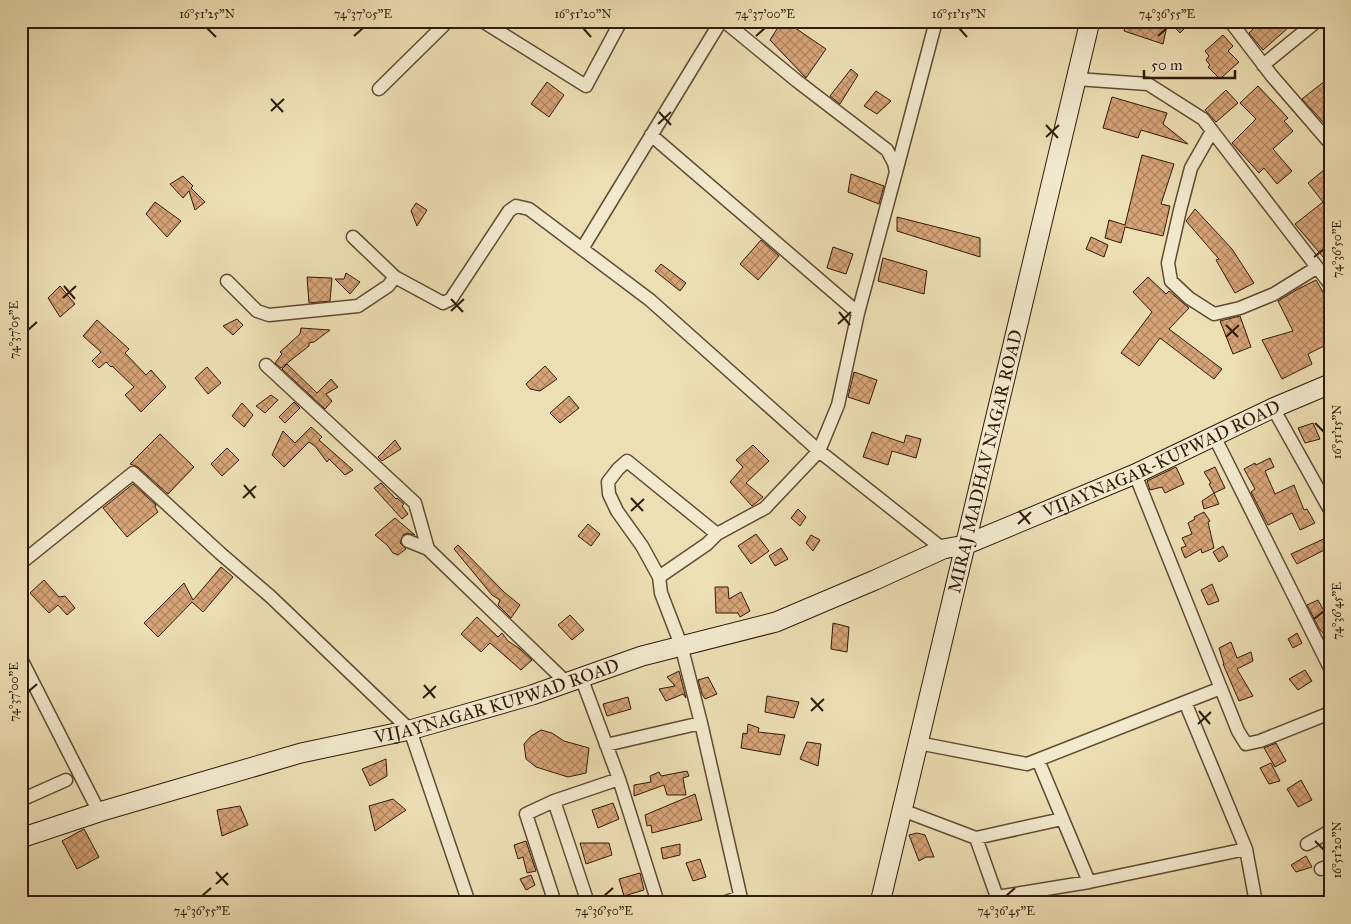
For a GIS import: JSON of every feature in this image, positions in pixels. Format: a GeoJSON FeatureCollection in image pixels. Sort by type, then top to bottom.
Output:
{"type":"FeatureCollection","features":[{"type":"Feature","properties":{"kind":"street"},"geometry":{"type":"LineString","coordinates":[[379,89],[448,21]]}},
{"type":"Feature","properties":{"kind":"street"},"geometry":{"type":"LineString","coordinates":[[482,21],[586,86],[621,21]]}},
{"type":"Feature","properties":{"kind":"street"},"geometry":{"type":"LineString","coordinates":[[582,249],[722,21],[887,150],[894,163],[896,172]]}},
{"type":"Feature","properties":{"kind":"street"},"geometry":{"type":"LineString","coordinates":[[659,577],[707,544],[717,534],[765,508],[819,451],[838,405],[858,314],[936,21]]}},
{"type":"Feature","properties":{"kind":"street","name":"MIRAJ MADHAV NAGAR ROAD"},"geometry":{"type":"LineString","coordinates":[[880,903],[1090,21]]}},
{"type":"Feature","properties":{"kind":"street"},"geometry":{"type":"LineString","coordinates":[[1230,21],[1263,64],[1330,143]]}},
{"type":"Feature","properties":{"kind":"street"},"geometry":{"type":"LineString","coordinates":[[1263,64],[1317,21]]}},
{"type":"Feature","properties":{"kind":"street"},"geometry":{"type":"LineString","coordinates":[[1076,79],[1148,84],[1202,120],[1330,284]]}},
{"type":"Feature","properties":{"kind":"street"},"geometry":{"type":"LineString","coordinates":[[1212,131],[1191,168],[1168,263],[1171,281],[1189,298],[1214,314],[1240,308],[1274,294],[1316,268]]}},
{"type":"Feature","properties":{"kind":"street"},"geometry":{"type":"LineString","coordinates":[[651,136],[858,314]]}},
{"type":"Feature","properties":{"kind":"street"},"geometry":{"type":"LineString","coordinates":[[353,237],[395,277],[443,303],[451,299],[509,211],[516,206],[529,208],[650,300],[819,451],[943,549]]}},
{"type":"Feature","properties":{"kind":"street"},"geometry":{"type":"LineString","coordinates":[[227,281],[257,311],[269,315],[358,306],[388,286],[395,277]]}},
{"type":"Feature","properties":{"kind":"street"},"geometry":{"type":"LineString","coordinates":[[266,365],[416,503],[428,549]]}},
{"type":"Feature","properties":{"kind":"street","name":"VIJAYNAGAR-KUPWAD ROAD"},"geometry":{"type":"LineString","coordinates":[[965,545],[1135,474],[1273,408],[1330,384]]}},
{"type":"Feature","properties":{"kind":"street"},"geometry":{"type":"LineString","coordinates":[[1273,408],[1330,510]]}},
{"type":"Feature","properties":{"kind":"street"},"geometry":{"type":"LineString","coordinates":[[1214,436],[1330,668]]}},
{"type":"Feature","properties":{"kind":"street"},"geometry":{"type":"LineString","coordinates":[[717,534],[627,461],[608,482],[609,494],[617,511],[642,546],[659,577],[661,593],[681,645],[701,723],[741,900],[723,903]]}},
{"type":"Feature","properties":{"kind":"street"},"geometry":{"type":"LineString","coordinates":[[21,563],[134,473],[220,554],[272,597],[410,730],[468,902]]}},
{"type":"Feature","properties":{"kind":"street"},"geometry":{"type":"LineString","coordinates":[[1135,474],[1238,731],[1246,744],[1260,741],[1330,713]]}},
{"type":"Feature","properties":{"kind":"street"},"geometry":{"type":"LineString","coordinates":[[408,541],[428,549],[574,680],[606,745],[619,779],[658,903]]}},
{"type":"Feature","properties":{"kind":"street","name":"VIJAYNAGAR KUPWAD ROAD"},"geometry":{"type":"LineString","coordinates":[[21,838],[98,812],[301,753],[410,730],[532,695],[642,656],[776,622],[943,549],[965,545]]}},
{"type":"Feature","properties":{"kind":"street"},"geometry":{"type":"LineString","coordinates":[[21,659],[98,812]]}},
{"type":"Feature","properties":{"kind":"street"},"geometry":{"type":"LineString","coordinates":[[918,743],[1027,764],[1221,688]]}},
{"type":"Feature","properties":{"kind":"street"},"geometry":{"type":"LineString","coordinates":[[1185,702],[1246,849],[1256,903]]}},
{"type":"Feature","properties":{"kind":"street"},"geometry":{"type":"LineString","coordinates":[[606,745],[701,723]]}},
{"type":"Feature","properties":{"kind":"street"},"geometry":{"type":"LineString","coordinates":[[1038,760],[1089,882]]}},
{"type":"Feature","properties":{"kind":"street"},"geometry":{"type":"LineString","coordinates":[[555,903],[526,814],[554,800],[619,779]]}},
{"type":"Feature","properties":{"kind":"street"},"geometry":{"type":"LineString","coordinates":[[21,800],[66,780]]}},
{"type":"Feature","properties":{"kind":"street"},"geometry":{"type":"LineString","coordinates":[[554,800],[588,903]]}},
{"type":"Feature","properties":{"kind":"street"},"geometry":{"type":"LineString","coordinates":[[902,810],[976,838],[1062,819]]}},
{"type":"Feature","properties":{"kind":"street"},"geometry":{"type":"LineString","coordinates":[[1308,844],[1330,832]]}},
{"type":"Feature","properties":{"kind":"street"},"geometry":{"type":"LineString","coordinates":[[976,838],[997,897],[1089,882],[1246,849]]}},
{"type":"Feature","properties":{"kind":"building"},"geometry":{"type":"Polygon","coordinates":[[[782,21],[785,21],[826,49],[806,78],[770,40],[782,21]]]}},
{"type":"Feature","properties":{"kind":"building"},"geometry":{"type":"Polygon","coordinates":[[[1127,21],[1168,21],[1163,44],[1124,31],[1127,21]]]}},
{"type":"Feature","properties":{"kind":"building"},"geometry":{"type":"Polygon","coordinates":[[[1169,21],[1192,21],[1180,33],[1169,21]]]}},
{"type":"Feature","properties":{"kind":"building"},"geometry":{"type":"Polygon","coordinates":[[[1262,21],[1284,21],[1289,27],[1263,50],[1249,33],[1262,21]]]}},
{"type":"Feature","properties":{"kind":"building"},"geometry":{"type":"Polygon","coordinates":[[[1223,35],[1233,46],[1228,51],[1239,62],[1220,79],[1208,67],[1210,65],[1206,60],[1209,56],[1205,51],[1223,35]]]}},
{"type":"Feature","properties":{"kind":"building"},"geometry":{"type":"Polygon","coordinates":[[[851,69],[858,75],[840,104],[830,96],[851,69]]]}},
{"type":"Feature","properties":{"kind":"building"},"geometry":{"type":"Polygon","coordinates":[[[1330,77],[1330,120],[1325,124],[1302,99],[1330,77]]]}},
{"type":"Feature","properties":{"kind":"building"},"geometry":{"type":"Polygon","coordinates":[[[547,82],[564,95],[549,117],[531,104],[547,82]]]}},
{"type":"Feature","properties":{"kind":"building"},"geometry":{"type":"Polygon","coordinates":[[[1258,86],[1288,118],[1284,121],[1293,131],[1273,149],[1292,171],[1277,184],[1264,168],[1259,173],[1232,143],[1256,119],[1240,103],[1258,86]]]}},
{"type":"Feature","properties":{"kind":"building"},"geometry":{"type":"Polygon","coordinates":[[[1226,90],[1238,103],[1216,122],[1205,110],[1226,90]]]}},
{"type":"Feature","properties":{"kind":"building"},"geometry":{"type":"Polygon","coordinates":[[[876,91],[891,101],[877,114],[864,106],[876,91]]]}},
{"type":"Feature","properties":{"kind":"building"},"geometry":{"type":"Polygon","coordinates":[[[1112,97],[1167,113],[1163,124],[1188,144],[1141,130],[1138,138],[1103,128],[1112,97]]]}},
{"type":"Feature","properties":{"kind":"building"},"geometry":{"type":"Polygon","coordinates":[[[1142,155],[1174,164],[1161,204],[1170,206],[1163,236],[1125,227],[1121,243],[1105,238],[1109,220],[1125,225],[1142,155]]]}},
{"type":"Feature","properties":{"kind":"building"},"geometry":{"type":"Polygon","coordinates":[[[1330,165],[1330,265],[1295,224],[1323,202],[1308,183],[1330,165]]]}},
{"type":"Feature","properties":{"kind":"building"},"geometry":{"type":"Polygon","coordinates":[[[851,174],[884,186],[879,204],[848,192],[851,174]]]}},
{"type":"Feature","properties":{"kind":"building"},"geometry":{"type":"Polygon","coordinates":[[[183,176],[193,186],[191,188],[205,202],[195,210],[189,191],[183,198],[170,184],[183,176]]]}},
{"type":"Feature","properties":{"kind":"building"},"geometry":{"type":"Polygon","coordinates":[[[155,202],[181,221],[167,237],[146,214],[155,202]]]}},
{"type":"Feature","properties":{"kind":"building"},"geometry":{"type":"Polygon","coordinates":[[[416,203],[427,210],[417,226],[411,211],[416,203]]]}},
{"type":"Feature","properties":{"kind":"building"},"geometry":{"type":"Polygon","coordinates":[[[1195,209],[1232,249],[1254,283],[1235,293],[1216,260],[1219,259],[1186,221],[1195,209]]]}},
{"type":"Feature","properties":{"kind":"building"},"geometry":{"type":"Polygon","coordinates":[[[897,217],[980,238],[980,257],[897,231],[897,217]]]}},
{"type":"Feature","properties":{"kind":"building"},"geometry":{"type":"Polygon","coordinates":[[[1091,237],[1108,245],[1104,257],[1086,249],[1091,237]]]}},
{"type":"Feature","properties":{"kind":"building"},"geometry":{"type":"Polygon","coordinates":[[[761,240],[779,256],[758,280],[740,264],[761,240]]]}},
{"type":"Feature","properties":{"kind":"building"},"geometry":{"type":"Polygon","coordinates":[[[833,247],[853,254],[846,274],[827,268],[833,247]]]}},
{"type":"Feature","properties":{"kind":"building"},"geometry":{"type":"Polygon","coordinates":[[[883,258],[927,271],[924,294],[878,281],[883,258]]]}},
{"type":"Feature","properties":{"kind":"building"},"geometry":{"type":"Polygon","coordinates":[[[661,264],[686,283],[680,291],[655,271],[661,264]]]}},
{"type":"Feature","properties":{"kind":"building"},"geometry":{"type":"Polygon","coordinates":[[[346,273],[360,282],[350,294],[335,279],[344,279],[346,273]]]}},
{"type":"Feature","properties":{"kind":"building"},"geometry":{"type":"Polygon","coordinates":[[[307,277],[332,278],[330,301],[309,303],[307,277]]]}},
{"type":"Feature","properties":{"kind":"building"},"geometry":{"type":"Polygon","coordinates":[[[1148,277],[1166,294],[1169,291],[1189,308],[1169,329],[1222,369],[1214,379],[1160,338],[1139,366],[1121,353],[1152,312],[1133,292],[1148,277]]]}},
{"type":"Feature","properties":{"kind":"building"},"geometry":{"type":"Polygon","coordinates":[[[1316,280],[1330,304],[1330,343],[1308,354],[1312,364],[1282,379],[1262,340],[1293,331],[1278,301],[1316,280]]]}},
{"type":"Feature","properties":{"kind":"building"},"geometry":{"type":"Polygon","coordinates":[[[60,286],[75,304],[60,317],[48,298],[60,286]]]}},
{"type":"Feature","properties":{"kind":"building"},"geometry":{"type":"Polygon","coordinates":[[[1240,316],[1251,347],[1233,354],[1220,321],[1240,316]]]}},
{"type":"Feature","properties":{"kind":"building"},"geometry":{"type":"Polygon","coordinates":[[[237,319],[243,325],[233,335],[223,326],[237,319]]]}},
{"type":"Feature","properties":{"kind":"building"},"geometry":{"type":"Polygon","coordinates":[[[97,320],[129,349],[125,353],[146,375],[151,370],[166,387],[141,412],[125,395],[134,387],[106,362],[99,368],[92,361],[101,352],[83,336],[97,320]]]}},
{"type":"Feature","properties":{"kind":"building"},"geometry":{"type":"Polygon","coordinates":[[[301,328],[330,330],[314,342],[309,343],[309,346],[281,368],[275,363],[282,354],[280,352],[300,334],[301,328]]]}},
{"type":"Feature","properties":{"kind":"building"},"geometry":{"type":"Polygon","coordinates":[[[287,364],[317,393],[331,379],[338,387],[326,394],[332,401],[325,409],[282,369],[287,364]]]}},
{"type":"Feature","properties":{"kind":"building"},"geometry":{"type":"Polygon","coordinates":[[[545,366],[557,379],[540,391],[530,389],[526,384],[545,366]]]}},
{"type":"Feature","properties":{"kind":"building"},"geometry":{"type":"Polygon","coordinates":[[[207,367],[221,383],[208,394],[195,378],[207,367]]]}},
{"type":"Feature","properties":{"kind":"building"},"geometry":{"type":"Polygon","coordinates":[[[854,372],[877,380],[869,404],[848,397],[854,372]]]}},
{"type":"Feature","properties":{"kind":"building"},"geometry":{"type":"Polygon","coordinates":[[[271,395],[278,400],[265,413],[256,406],[271,395]]]}},
{"type":"Feature","properties":{"kind":"building"},"geometry":{"type":"Polygon","coordinates":[[[569,396],[579,408],[560,423],[550,413],[569,396]]]}},
{"type":"Feature","properties":{"kind":"building"},"geometry":{"type":"Polygon","coordinates":[[[294,402],[300,408],[285,423],[279,417],[294,402]]]}},
{"type":"Feature","properties":{"kind":"building"},"geometry":{"type":"Polygon","coordinates":[[[242,403],[253,415],[244,427],[232,416],[242,403]]]}},
{"type":"Feature","properties":{"kind":"building"},"geometry":{"type":"Polygon","coordinates":[[[1313,423],[1320,439],[1305,443],[1298,428],[1313,423]]]}},
{"type":"Feature","properties":{"kind":"building"},"geometry":{"type":"Polygon","coordinates":[[[311,427],[322,437],[319,440],[353,470],[345,475],[329,459],[327,462],[315,446],[309,442],[284,467],[272,455],[283,431],[295,443],[311,427]]]}},
{"type":"Feature","properties":{"kind":"building"},"geometry":{"type":"Polygon","coordinates":[[[872,432],[904,443],[906,435],[921,439],[916,458],[892,451],[888,465],[863,457],[872,432]]]}},
{"type":"Feature","properties":{"kind":"building"},"geometry":{"type":"Polygon","coordinates":[[[160,434],[194,467],[168,494],[138,467],[130,464],[160,434]]]}},
{"type":"Feature","properties":{"kind":"building"},"geometry":{"type":"Polygon","coordinates":[[[395,440],[401,449],[382,461],[378,457],[395,440]]]}},
{"type":"Feature","properties":{"kind":"building"},"geometry":{"type":"Polygon","coordinates":[[[753,445],[769,461],[746,483],[763,497],[752,506],[730,482],[743,467],[736,460],[753,445]]]}},
{"type":"Feature","properties":{"kind":"building"},"geometry":{"type":"Polygon","coordinates":[[[227,448],[239,460],[222,476],[211,464],[227,448]]]}},
{"type":"Feature","properties":{"kind":"building"},"geometry":{"type":"Polygon","coordinates":[[[1270,458],[1274,467],[1265,471],[1275,494],[1294,485],[1304,510],[1307,509],[1315,523],[1300,530],[1292,513],[1268,525],[1251,492],[1255,489],[1244,469],[1270,458]]]}},
{"type":"Feature","properties":{"kind":"building"},"geometry":{"type":"Polygon","coordinates":[[[1176,467],[1184,484],[1165,493],[1162,487],[1150,490],[1147,481],[1176,467]]]}},
{"type":"Feature","properties":{"kind":"building"},"geometry":{"type":"Polygon","coordinates":[[[1215,467],[1225,488],[1214,493],[1209,484],[1211,483],[1204,472],[1215,467]]]}},
{"type":"Feature","properties":{"kind":"building"},"geometry":{"type":"Polygon","coordinates":[[[381,483],[396,499],[404,504],[402,506],[408,514],[402,519],[374,488],[381,483]]]}},
{"type":"Feature","properties":{"kind":"building"},"geometry":{"type":"Polygon","coordinates":[[[133,484],[156,505],[155,507],[158,512],[127,537],[103,508],[133,484]]]}},
{"type":"Feature","properties":{"kind":"building"},"geometry":{"type":"Polygon","coordinates":[[[1214,493],[1219,504],[1204,509],[1202,501],[1214,493]]]}},
{"type":"Feature","properties":{"kind":"building"},"geometry":{"type":"Polygon","coordinates":[[[798,509],[806,517],[800,526],[791,518],[798,509]]]}},
{"type":"Feature","properties":{"kind":"building"},"geometry":{"type":"Polygon","coordinates":[[[1204,512],[1210,521],[1208,522],[1214,548],[1202,553],[1201,549],[1185,558],[1181,548],[1186,546],[1182,538],[1192,534],[1188,523],[1195,519],[1194,517],[1204,512]]]}},
{"type":"Feature","properties":{"kind":"building"},"geometry":{"type":"Polygon","coordinates":[[[395,518],[415,535],[407,533],[403,535],[400,543],[406,549],[398,555],[393,553],[375,535],[395,518]]]}},
{"type":"Feature","properties":{"kind":"building"},"geometry":{"type":"Polygon","coordinates":[[[588,524],[600,534],[591,546],[578,536],[588,524]]]}},
{"type":"Feature","properties":{"kind":"building"},"geometry":{"type":"Polygon","coordinates":[[[756,534],[769,551],[751,564],[738,546],[756,534]]]}},
{"type":"Feature","properties":{"kind":"building"},"geometry":{"type":"Polygon","coordinates":[[[811,535],[820,540],[813,551],[806,543],[811,535]]]}},
{"type":"Feature","properties":{"kind":"building"},"geometry":{"type":"Polygon","coordinates":[[[1330,536],[1330,547],[1297,564],[1291,554],[1330,536]]]}},
{"type":"Feature","properties":{"kind":"building"},"geometry":{"type":"Polygon","coordinates":[[[458,545],[504,592],[520,605],[511,618],[498,605],[500,600],[492,595],[454,549],[458,545]]]}},
{"type":"Feature","properties":{"kind":"building"},"geometry":{"type":"Polygon","coordinates":[[[1223,546],[1228,556],[1219,562],[1213,552],[1223,546]]]}},
{"type":"Feature","properties":{"kind":"building"},"geometry":{"type":"Polygon","coordinates":[[[781,548],[788,559],[775,566],[769,556],[781,548]]]}},
{"type":"Feature","properties":{"kind":"building"},"geometry":{"type":"Polygon","coordinates":[[[221,567],[233,577],[203,612],[192,602],[158,637],[144,623],[184,583],[193,600],[221,567]]]}},
{"type":"Feature","properties":{"kind":"building"},"geometry":{"type":"Polygon","coordinates":[[[44,580],[59,597],[65,596],[75,608],[67,615],[58,605],[49,613],[30,593],[44,580]]]}},
{"type":"Feature","properties":{"kind":"building"},"geometry":{"type":"Polygon","coordinates":[[[1212,584],[1219,601],[1208,605],[1201,590],[1212,584]]]}},
{"type":"Feature","properties":{"kind":"building"},"geometry":{"type":"Polygon","coordinates":[[[715,587],[728,587],[729,599],[741,592],[750,611],[740,617],[738,613],[716,613],[715,587]]]}},
{"type":"Feature","properties":{"kind":"building"},"geometry":{"type":"Polygon","coordinates":[[[1318,600],[1330,622],[1330,641],[1320,630],[1307,605],[1318,600]]]}},
{"type":"Feature","properties":{"kind":"building"},"geometry":{"type":"Polygon","coordinates":[[[570,615],[584,630],[572,640],[558,625],[570,615]]]}},
{"type":"Feature","properties":{"kind":"building"},"geometry":{"type":"Polygon","coordinates":[[[477,617],[498,637],[502,633],[508,641],[532,660],[521,670],[490,643],[481,652],[461,634],[477,617]]]}},
{"type":"Feature","properties":{"kind":"building"},"geometry":{"type":"Polygon","coordinates":[[[833,623],[849,627],[847,652],[831,649],[833,623]]]}},
{"type":"Feature","properties":{"kind":"building"},"geometry":{"type":"Polygon","coordinates":[[[1297,633],[1302,643],[1293,648],[1288,639],[1297,633]]]}},
{"type":"Feature","properties":{"kind":"building"},"geometry":{"type":"Polygon","coordinates":[[[1231,642],[1237,658],[1251,652],[1253,661],[1237,669],[1253,696],[1239,701],[1223,664],[1219,648],[1231,642]]]}},
{"type":"Feature","properties":{"kind":"building"},"geometry":{"type":"Polygon","coordinates":[[[1305,670],[1312,681],[1298,690],[1289,679],[1305,670]]]}},
{"type":"Feature","properties":{"kind":"building"},"geometry":{"type":"Polygon","coordinates":[[[679,671],[686,698],[683,694],[666,701],[659,689],[675,686],[667,677],[679,671]]]}},
{"type":"Feature","properties":{"kind":"building"},"geometry":{"type":"Polygon","coordinates":[[[708,677],[717,694],[705,699],[698,680],[708,677]]]}},
{"type":"Feature","properties":{"kind":"building"},"geometry":{"type":"Polygon","coordinates":[[[767,696],[799,702],[794,718],[765,712],[767,696]]]}},
{"type":"Feature","properties":{"kind":"building"},"geometry":{"type":"Polygon","coordinates":[[[628,697],[631,709],[607,716],[603,704],[628,697]]]}},
{"type":"Feature","properties":{"kind":"building"},"geometry":{"type":"Polygon","coordinates":[[[748,724],[759,728],[758,732],[785,735],[780,755],[741,748],[743,733],[747,734],[748,724]]]}},
{"type":"Feature","properties":{"kind":"building"},"geometry":{"type":"Polygon","coordinates":[[[541,730],[552,733],[564,741],[589,748],[586,773],[568,777],[536,767],[526,759],[524,744],[531,736],[541,730]]]}},
{"type":"Feature","properties":{"kind":"building"},"geometry":{"type":"Polygon","coordinates":[[[807,742],[821,744],[818,766],[800,759],[807,742]]]}},
{"type":"Feature","properties":{"kind":"building"},"geometry":{"type":"Polygon","coordinates":[[[1276,743],[1286,761],[1275,767],[1264,748],[1276,743]]]}},
{"type":"Feature","properties":{"kind":"building"},"geometry":{"type":"Polygon","coordinates":[[[386,759],[387,776],[370,786],[362,769],[386,759]]]}},
{"type":"Feature","properties":{"kind":"building"},"geometry":{"type":"Polygon","coordinates":[[[1271,763],[1280,781],[1269,784],[1260,768],[1271,763]]]}},
{"type":"Feature","properties":{"kind":"building"},"geometry":{"type":"Polygon","coordinates":[[[687,771],[689,776],[683,778],[686,795],[667,795],[664,785],[634,796],[634,785],[651,782],[650,776],[659,772],[661,776],[687,771]]]}},
{"type":"Feature","properties":{"kind":"building"},"geometry":{"type":"Polygon","coordinates":[[[1301,780],[1312,800],[1298,807],[1287,789],[1301,780]]]}},
{"type":"Feature","properties":{"kind":"building"},"geometry":{"type":"Polygon","coordinates":[[[695,794],[702,820],[652,833],[651,825],[647,826],[645,815],[695,794]]]}},
{"type":"Feature","properties":{"kind":"building"},"geometry":{"type":"Polygon","coordinates":[[[393,799],[406,810],[375,831],[369,806],[393,799]]]}},
{"type":"Feature","properties":{"kind":"building"},"geometry":{"type":"Polygon","coordinates":[[[613,803],[619,819],[598,828],[592,810],[613,803]]]}},
{"type":"Feature","properties":{"kind":"building"},"geometry":{"type":"Polygon","coordinates":[[[240,806],[248,825],[222,836],[217,810],[240,806]]]}},
{"type":"Feature","properties":{"kind":"building"},"geometry":{"type":"Polygon","coordinates":[[[84,829],[99,857],[77,869],[62,841],[84,829]]]}},
{"type":"Feature","properties":{"kind":"building"},"geometry":{"type":"Polygon","coordinates":[[[917,833],[925,835],[934,857],[926,857],[919,861],[909,835],[917,833]]]}},
{"type":"Feature","properties":{"kind":"building"},"geometry":{"type":"Polygon","coordinates":[[[526,841],[536,871],[527,873],[523,857],[518,859],[514,845],[526,841]]]}},
{"type":"Feature","properties":{"kind":"building"},"geometry":{"type":"Polygon","coordinates":[[[580,843],[609,843],[612,855],[586,864],[580,843]]]}},
{"type":"Feature","properties":{"kind":"building"},"geometry":{"type":"Polygon","coordinates":[[[680,844],[680,855],[663,859],[661,848],[680,844]]]}},
{"type":"Feature","properties":{"kind":"building"},"geometry":{"type":"Polygon","coordinates":[[[1306,856],[1312,867],[1296,872],[1291,865],[1306,856]]]}},
{"type":"Feature","properties":{"kind":"building"},"geometry":{"type":"Polygon","coordinates":[[[700,859],[706,877],[693,881],[686,863],[700,859]]]}},
{"type":"Feature","properties":{"kind":"building"},"geometry":{"type":"Polygon","coordinates":[[[640,873],[644,890],[624,896],[619,879],[640,873]]]}},
{"type":"Feature","properties":{"kind":"building"},"geometry":{"type":"Polygon","coordinates":[[[531,875],[535,885],[526,890],[520,879],[531,875]]]}}]}
